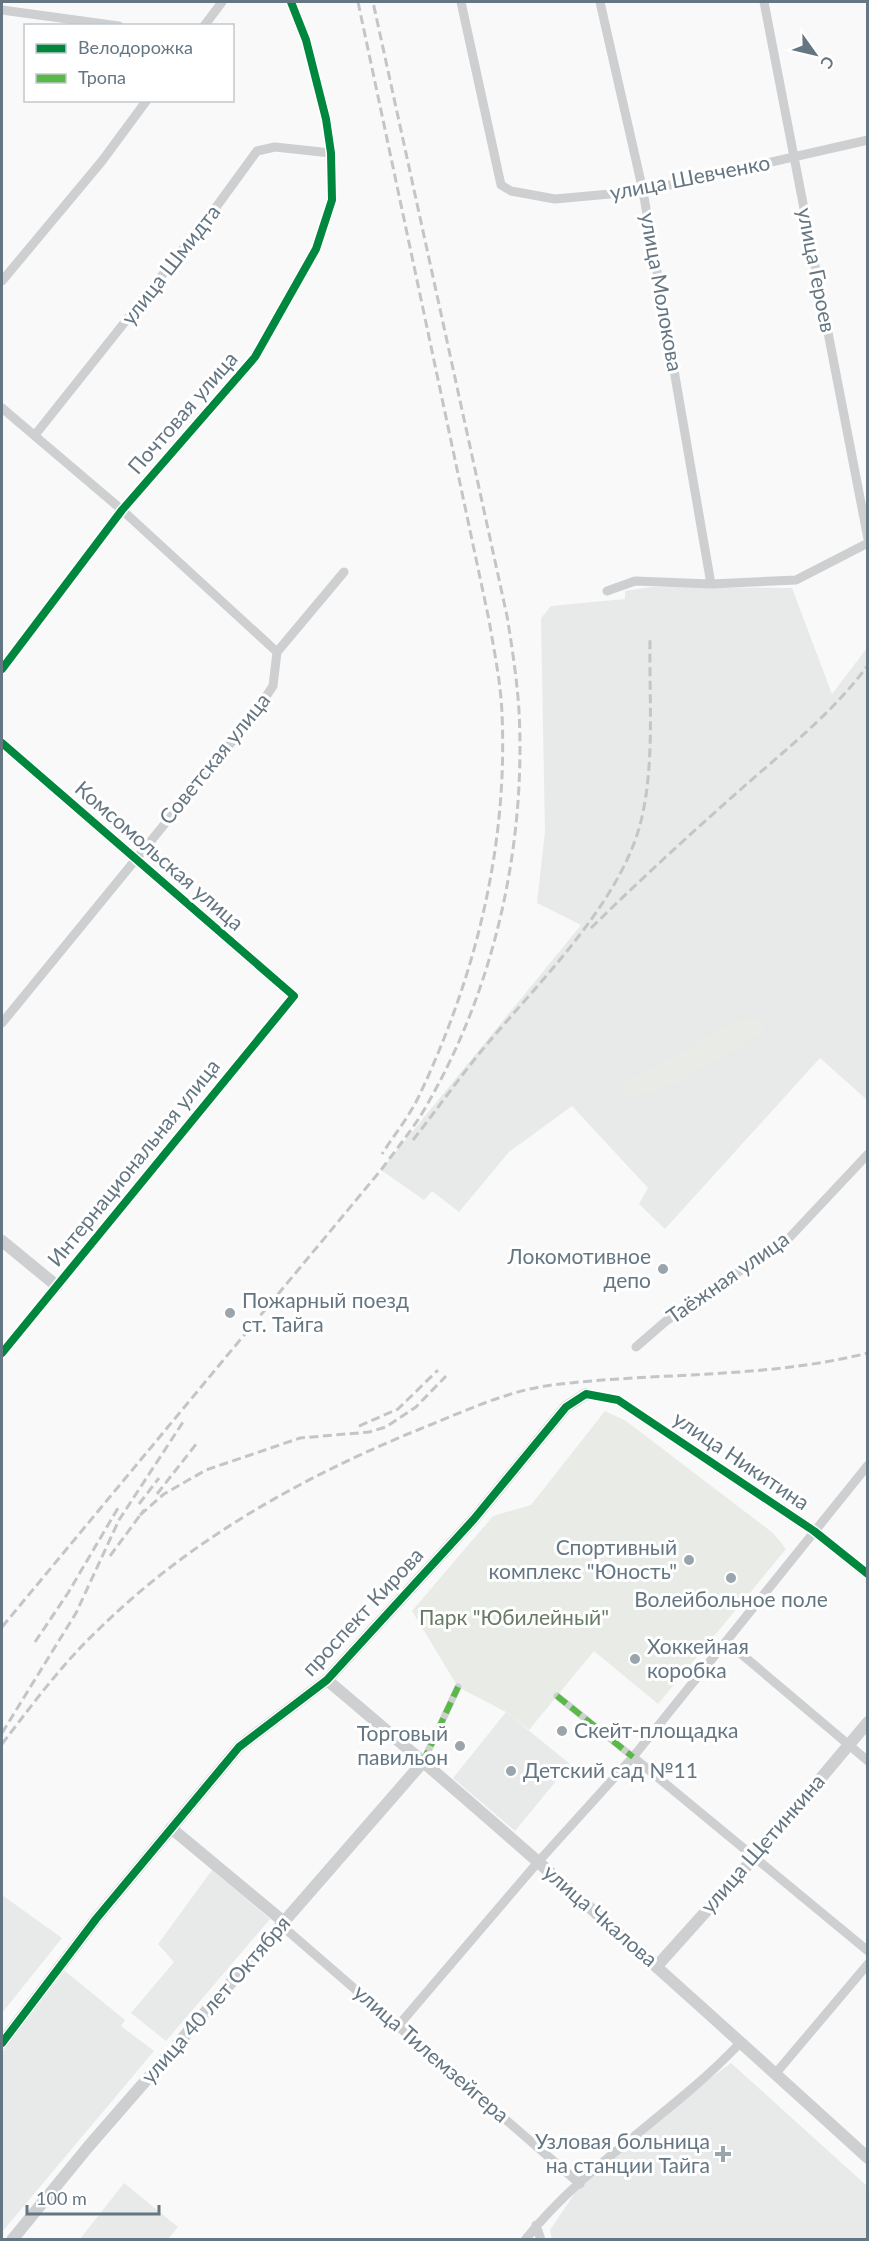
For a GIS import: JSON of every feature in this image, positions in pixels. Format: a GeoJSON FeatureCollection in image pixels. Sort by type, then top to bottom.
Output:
{"type":"FeatureCollection","features":[{"type":"Feature","properties":{"kind":"street"},"geometry":{"type":"LineString","coordinates":[[206,24],[222,2]]}},
{"type":"Feature","properties":{"kind":"street","name":"Почтовая улица"},"geometry":{"type":"LineString","coordinates":[[2,669],[122,510],[255,357],[316,249],[332,200],[331,153],[326,119],[306,40],[291,2]]}},
{"type":"Feature","properties":{"kind":"street","name":"улица Шевченко"},"geometry":{"type":"LineString","coordinates":[[460,2],[501,185],[511,191],[555,199],[643,191],[867,140]]}},
{"type":"Feature","properties":{"kind":"street","name":"улица Молокова"},"geometry":{"type":"LineString","coordinates":[[600,2],[643,191],[711,584]]}},
{"type":"Feature","properties":{"kind":"street","name":"улица Героев"},"geometry":{"type":"LineString","coordinates":[[764,2],[867,541]]}},
{"type":"Feature","properties":{"kind":"street"},"geometry":{"type":"LineString","coordinates":[[2,10],[104,24]]}},
{"type":"Feature","properties":{"kind":"street"},"geometry":{"type":"LineString","coordinates":[[2,281],[102,161],[146,102]]}},
{"type":"Feature","properties":{"kind":"street","name":"улица Шмидта"},"geometry":{"type":"LineString","coordinates":[[35,435],[156,284],[257,151],[275,147],[331,153]]}},
{"type":"Feature","properties":{"kind":"street"},"geometry":{"type":"LineString","coordinates":[[2,408],[122,510],[277,652],[344,572]]}},
{"type":"Feature","properties":{"kind":"street"},"geometry":{"type":"LineString","coordinates":[[607,591],[635,581],[711,584],[796,580],[867,541]]}},
{"type":"Feature","properties":{"kind":"street","name":"Советская улица"},"geometry":{"type":"LineString","coordinates":[[2,1023],[133,859],[254,716],[273,686],[277,652]]}},
{"type":"Feature","properties":{"kind":"street","name":"Комсомольская улица"},"geometry":{"type":"LineString","coordinates":[[2,743],[133,859],[294,996]]}},
{"type":"Feature","properties":{"kind":"street","name":"Интернациональная улица"},"geometry":{"type":"LineString","coordinates":[[2,1353],[294,996]]}},
{"type":"Feature","properties":{"kind":"street","name":"Таёжная улица"},"geometry":{"type":"LineString","coordinates":[[636,1347],[666,1321],[790,1237],[867,1154]]}},
{"type":"Feature","properties":{"kind":"street"},"geometry":{"type":"LineString","coordinates":[[2,1240],[57,1286]]}},
{"type":"Feature","properties":{"kind":"street","name":"улица Никитина"},"geometry":{"type":"LineString","coordinates":[[586,1394],[618,1400],[814,1531],[867,1574]]}},
{"type":"Feature","properties":{"kind":"street","name":"проспект Кирова"},"geometry":{"type":"LineString","coordinates":[[2,2043],[96,1919],[239,1747],[327,1680],[474,1519],[566,1407],[586,1394]]}},
{"type":"Feature","properties":{"kind":"street"},"geometry":{"type":"LineString","coordinates":[[398,2026],[538,1862],[633,1757],[867,1465]]}},
{"type":"Feature","properties":{"kind":"street"},"geometry":{"type":"LineString","coordinates":[[727,1642],[867,1761]]}},
{"type":"Feature","properties":{"kind":"street","name":"улица Чкалова"},"geometry":{"type":"LineString","coordinates":[[327,1680],[657,1966],[739,2044],[776,2073],[867,2158]]}},
{"type":"Feature","properties":{"kind":"street"},"geometry":{"type":"LineString","coordinates":[[423,1762],[458,1687]]}},
{"type":"Feature","properties":{"kind":"street"},"geometry":{"type":"LineString","coordinates":[[557,1696],[867,1951]]}},
{"type":"Feature","properties":{"kind":"street","name":"улица Щетинкина"},"geometry":{"type":"LineString","coordinates":[[657,1966],[753,1859],[867,1722]]}},
{"type":"Feature","properties":{"kind":"street","name":"улица 40 лет Октября"},"geometry":{"type":"LineString","coordinates":[[12,2240],[88,2147],[423,1762]]}},
{"type":"Feature","properties":{"kind":"street","name":"улица Тилемзейгера"},"geometry":{"type":"LineString","coordinates":[[171,1828],[580,2184]]}},
{"type":"Feature","properties":{"kind":"street"},"geometry":{"type":"LineString","coordinates":[[776,2073],[867,1964]]}},
{"type":"Feature","properties":{"kind":"street"},"geometry":{"type":"LineString","coordinates":[[525,2240],[536,2225],[580,2184],[666,2108],[719,2065],[739,2044]]}},
{"type":"Feature","properties":{"kind":"street"},"geometry":{"type":"LineString","coordinates":[[536,2225],[541,2240]]}},
{"type":"Feature","properties":{"kind":"shaded area"},"geometry":{"type":"Polygon","coordinates":[[[651,587],[792,588],[832,694],[867,648],[867,1100],[820,1058],[665,1229],[639,1204],[648,1188],[572,1106],[509,1152],[459,1212],[432,1191],[424,1200],[381,1170],[581,925],[537,903],[545,832],[541,618],[551,606],[625,599],[625,591],[651,587]]]}},
{"type":"Feature","properties":{"kind":"shaded area","name":"Детский сад №11"},"geometry":{"type":"Polygon","coordinates":[[[506,1712],[570,1764],[515,1831],[453,1778],[506,1712]]]}},
{"type":"Feature","properties":{"kind":"shaded area"},"geometry":{"type":"Polygon","coordinates":[[[212,1870],[270,1919],[166,2041],[131,2013],[174,1962],[158,1944],[212,1870]]]}},
{"type":"Feature","properties":{"kind":"shaded area"},"geometry":{"type":"Polygon","coordinates":[[[2,1895],[62,1938],[2,2013],[2,1895]]]}},
{"type":"Feature","properties":{"kind":"shaded area"},"geometry":{"type":"Polygon","coordinates":[[[65,1971],[125,2020],[121,2026],[154,2051],[2,2232],[2,2053],[65,1971]]]}},
{"type":"Feature","properties":{"kind":"shaded area","name":"Узловая больница на станции Тайга"},"geometry":{"type":"Polygon","coordinates":[[[731,2063],[867,2186],[867,2239],[552,2240],[550,2230],[581,2184],[646,2125],[731,2063]]]}},
{"type":"Feature","properties":{"kind":"shaded area"},"geometry":{"type":"Polygon","coordinates":[[[124,2183],[178,2227],[168,2239],[80,2239],[124,2183]]]}},
{"type":"Feature","properties":{"kind":"green space"},"geometry":{"type":"Polygon","coordinates":[[[752,1017],[762,1020],[765,1027],[761,1033],[696,1072],[643,1095],[629,1096],[622,1087],[625,1080],[638,1077],[734,1022],[752,1017]]]}},
{"type":"Feature","properties":{"kind":"green space","name":"Парк \"Юбилейный\""},"geometry":{"type":"Polygon","coordinates":[[[605,1411],[626,1421],[773,1533],[786,1549],[658,1704],[594,1651],[529,1730],[506,1712],[458,1687],[412,1611],[493,1516],[531,1505],[605,1411]]]}},
{"type":"Feature","properties":{"kind":"railway"},"geometry":{"type":"LineString","coordinates":[[358,2],[489,620],[499,679],[502,714],[499,813],[484,911],[456,1005],[439,1051],[419,1096],[382,1154]]}},
{"type":"Feature","properties":{"kind":"railway"},"geometry":{"type":"LineString","coordinates":[[2,1627],[381,1170],[412,1129],[451,1058],[471,1011],[488,963],[501,913],[511,863],[520,762],[519,711],[512,651],[507,616],[373,2]]}},
{"type":"Feature","properties":{"kind":"railway"},"geometry":{"type":"LineString","coordinates":[[413,1140],[478,1055],[554,967],[598,910],[631,851],[641,821],[648,777],[650,640]]}},
{"type":"Feature","properties":{"kind":"railway"},"geometry":{"type":"LineString","coordinates":[[591,928],[683,841],[824,715],[868,665]]}},
{"type":"Feature","properties":{"kind":"railway"},"geometry":{"type":"LineString","coordinates":[[2,1744],[48,1685],[85,1643],[133,1597],[170,1567],[249,1514],[290,1490],[376,1448],[485,1403],[535,1388],[591,1381],[790,1367],[868,1353]]}},
{"type":"Feature","properties":{"kind":"railway"},"geometry":{"type":"LineString","coordinates":[[359,1426],[398,1409],[438,1370]]}},
{"type":"Feature","properties":{"kind":"railway"},"geometry":{"type":"LineString","coordinates":[[140,1515],[164,1494],[206,1470],[300,1438],[369,1432],[386,1427],[416,1407],[446,1376]]}},
{"type":"Feature","properties":{"kind":"railway"},"geometry":{"type":"LineString","coordinates":[[2,1733],[76,1613],[119,1520],[185,1419]]}},
{"type":"Feature","properties":{"kind":"railway"},"geometry":{"type":"LineString","coordinates":[[157,1494],[197,1443]]}},
{"type":"Feature","properties":{"kind":"railway"},"geometry":{"type":"LineString","coordinates":[[139,1504],[159,1478]]}},
{"type":"Feature","properties":{"kind":"railway"},"geometry":{"type":"LineString","coordinates":[[35,1642],[68,1593],[118,1508]]}},
{"type":"Feature","properties":{"kind":"railway"},"geometry":{"type":"LineString","coordinates":[[110,1556],[144,1510]]}},
{"type":"Feature","properties":{"kind":"marked path"},"geometry":{"type":"LineString","coordinates":[[423,1762],[458,1687]]}},
{"type":"Feature","properties":{"kind":"marked path"},"geometry":{"type":"LineString","coordinates":[[557,1696],[633,1757]]}},
{"type":"Feature","properties":{"kind":"cycle path"},"geometry":{"type":"LineString","coordinates":[[2,669],[122,510],[255,357],[316,249],[332,200],[331,153],[326,119],[306,40],[291,2]]}},
{"type":"Feature","properties":{"kind":"cycle path"},"geometry":{"type":"LineString","coordinates":[[2,743],[294,996],[2,1353]]}},
{"type":"Feature","properties":{"kind":"cycle path"},"geometry":{"type":"LineString","coordinates":[[2,2043],[96,1919],[239,1747],[327,1680],[474,1519],[566,1407],[586,1394],[618,1400],[814,1531],[868,1574]]}},
{"type":"Feature","properties":{"kind":"place","name":"Локомотивное депо"},"geometry":{"type":"Point","coordinates":[663,1269]}},
{"type":"Feature","properties":{"kind":"place","name":"Пожарный поезд ст. Тайга"},"geometry":{"type":"Point","coordinates":[230,1313]}},
{"type":"Feature","properties":{"kind":"place","name":"Спортивный комплекс \"Юность\""},"geometry":{"type":"Point","coordinates":[689,1560]}},
{"type":"Feature","properties":{"kind":"place","name":"Волейбольное поле"},"geometry":{"type":"Point","coordinates":[731,1578]}},
{"type":"Feature","properties":{"kind":"place","name":"Хоккейная коробка"},"geometry":{"type":"Point","coordinates":[635,1659]}},
{"type":"Feature","properties":{"kind":"place","name":"Скейт-площадка"},"geometry":{"type":"Point","coordinates":[562,1731]}},
{"type":"Feature","properties":{"kind":"place","name":"Торговый павильон"},"geometry":{"type":"Point","coordinates":[460,1746]}},
{"type":"Feature","properties":{"kind":"place","name":"Детский сад №11"},"geometry":{"type":"Point","coordinates":[511,1771]}},
{"type":"Feature","properties":{"kind":"place","name":"Узловая больница на станции Тайга"},"geometry":{"type":"Point","coordinates":[723,2154]}}]}
